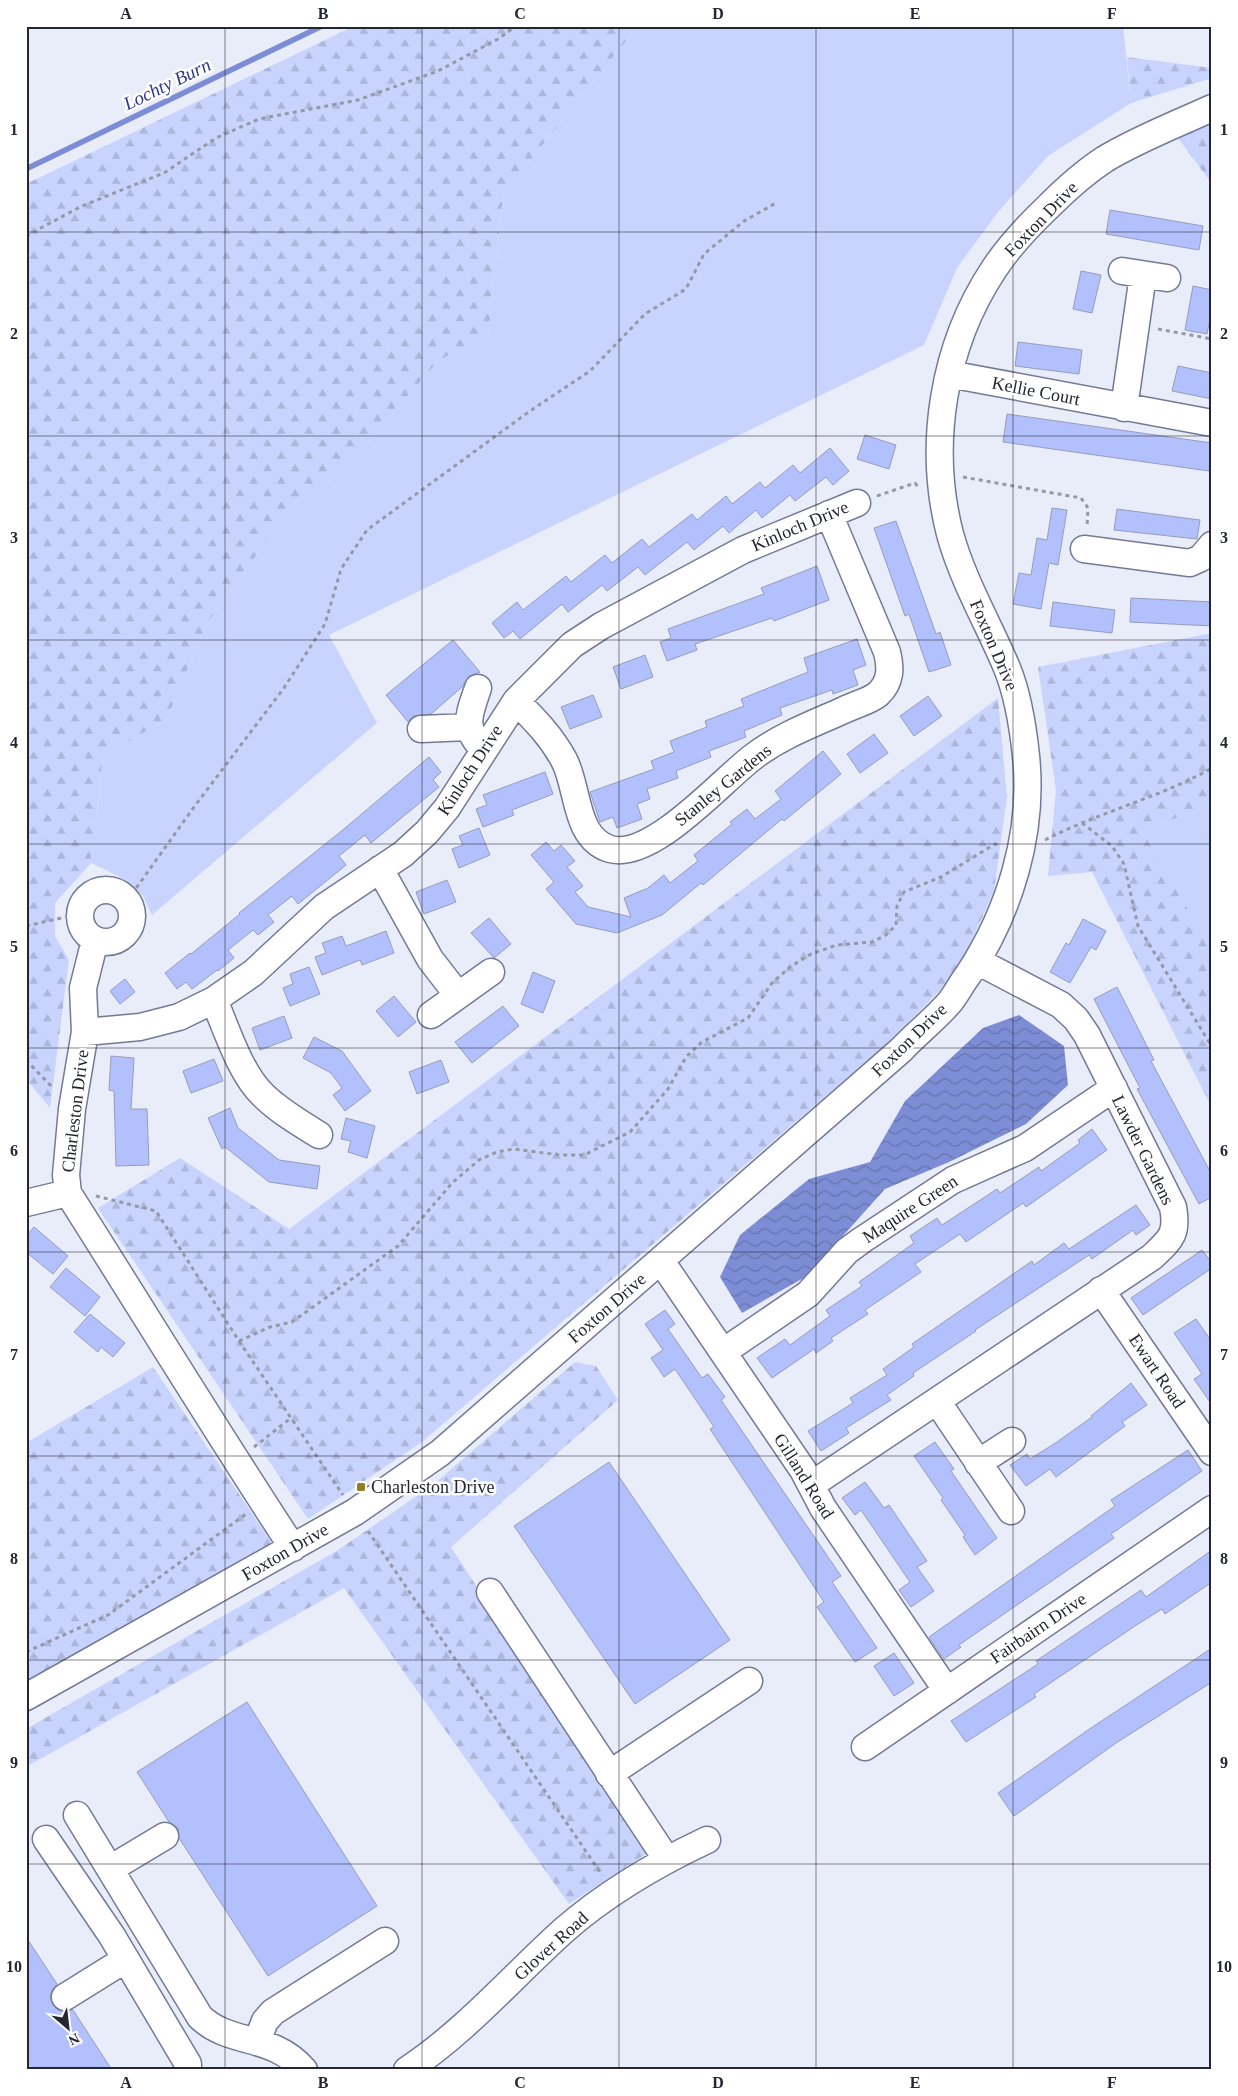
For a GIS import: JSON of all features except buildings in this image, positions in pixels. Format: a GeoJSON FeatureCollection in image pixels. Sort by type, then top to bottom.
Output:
{"type":"FeatureCollection","features":[{"type":"Feature","properties":{"kind":"street","name":"Foxton Drive"},"geometry":{"type":"LineString","coordinates":[[26,1697],[293,1548],[354,1512],[440,1453],[901,1050],[950,1002],[977,961],[1012,886],[1022,847],[1026,818],[1026,759],[1014,689],[962,573],[942,497],[939,456],[940,419],[949,374],[974,304],[994,269],[1030,224],[1071,186],[1106,159],[1212,108]]}},
{"type":"Feature","properties":{"kind":"street"},"geometry":{"type":"LineString","coordinates":[[1124,408],[1144,274]]}},
{"type":"Feature","properties":{"kind":"street","name":"Kellie Court"},"geometry":{"type":"LineString","coordinates":[[949,374],[1212,423]]}},
{"type":"Feature","properties":{"kind":"street","name":"Kinloch Drive"},"geometry":{"type":"LineString","coordinates":[[85,1032],[140,1027],[179,1016],[214,1000],[253,973],[324,906],[403,854],[427,832],[447,808],[483,749],[516,701],[572,645],[601,626],[743,550],[857,503]]}},
{"type":"Feature","properties":{"kind":"street","name":"Stanley Gardens"},"geometry":{"type":"LineString","coordinates":[[516,701],[550,736],[565,762],[574,786],[582,822],[595,843],[612,850],[627,849],[648,843],[689,815],[722,783],[754,756],[789,734],[877,695],[887,682],[890,666],[887,652],[829,514]]}},
{"type":"Feature","properties":{"kind":"street"},"geometry":{"type":"LineString","coordinates":[[1084,549],[1190,563],[1201,558],[1212,545]]}},
{"type":"Feature","properties":{"kind":"street"},"geometry":{"type":"LineString","coordinates":[[478,688],[468,727],[472,737],[483,749]]}},
{"type":"Feature","properties":{"kind":"street"},"geometry":{"type":"LineString","coordinates":[[421,729],[468,727]]}},
{"type":"Feature","properties":{"kind":"street"},"geometry":{"type":"LineString","coordinates":[[380,869],[430,959],[457,994]]}},
{"type":"Feature","properties":{"kind":"street"},"geometry":{"type":"LineString","coordinates":[[98,890],[114,890],[127,900],[132,917],[126,933],[112,942],[95,940],[83,930],[79,914],[84,899],[98,890]]}},
{"type":"Feature","properties":{"kind":"street","name":"Charleston Drive"},"geometry":{"type":"LineString","coordinates":[[95,940],[83,988],[85,1032],[72,1109],[66,1175],[68,1192],[205,1408],[236,1462],[293,1548]]}},
{"type":"Feature","properties":{"kind":"street","name":"Lawder Gardens"},"geometry":{"type":"LineString","coordinates":[[811,1485],[1152,1257],[1174,1233],[1176,1224],[1173,1207],[1087,1035],[1076,1019],[1061,1005],[977,961]]}},
{"type":"Feature","properties":{"kind":"street"},"geometry":{"type":"LineString","coordinates":[[431,1015],[457,994],[491,972]]}},
{"type":"Feature","properties":{"kind":"street"},"geometry":{"type":"LineString","coordinates":[[214,1000],[248,1078],[262,1095],[275,1106],[319,1135]]}},
{"type":"Feature","properties":{"kind":"street","name":"Maquire Green"},"geometry":{"type":"LineString","coordinates":[[723,1352],[808,1294],[847,1251],[862,1240],[953,1180],[1025,1148],[1114,1088]]}},
{"type":"Feature","properties":{"kind":"street"},"geometry":{"type":"LineString","coordinates":[[26,1203],[68,1192]]}},
{"type":"Feature","properties":{"kind":"street","name":"Gilland Road"},"geometry":{"type":"LineString","coordinates":[[661,1261],[803,1470],[823,1508],[947,1691]]}},
{"type":"Feature","properties":{"kind":"street","name":"Ewart Road"},"geometry":{"type":"LineString","coordinates":[[1102,1290],[1212,1452]]}},
{"type":"Feature","properties":{"kind":"street"},"geometry":{"type":"LineString","coordinates":[[936,1401],[1010,1512]]}},
{"type":"Feature","properties":{"kind":"street"},"geometry":{"type":"LineString","coordinates":[[978,1463],[1012,1441]]}},
{"type":"Feature","properties":{"kind":"street","name":"Fairbairn Drive"},"geometry":{"type":"LineString","coordinates":[[864,1747],[1212,1509]]}},
{"type":"Feature","properties":{"kind":"street"},"geometry":{"type":"LineString","coordinates":[[490,1592],[666,1860]]}},
{"type":"Feature","properties":{"kind":"street"},"geometry":{"type":"LineString","coordinates":[[609,1774],[749,1681]]}},
{"type":"Feature","properties":{"kind":"street"},"geometry":{"type":"LineString","coordinates":[[77,1815],[200,2017],[221,2031],[279,2049],[304,2070]]}},
{"type":"Feature","properties":{"kind":"street"},"geometry":{"type":"LineString","coordinates":[[110,1869],[165,1836]]}},
{"type":"Feature","properties":{"kind":"street"},"geometry":{"type":"LineString","coordinates":[[46,1839],[126,1959],[188,2064],[188,2070]]}},
{"type":"Feature","properties":{"kind":"street","name":"Glover Road"},"geometry":{"type":"LineString","coordinates":[[407,2070],[476,2017],[564,1930],[614,1892],[666,1860],[707,1840]]}},
{"type":"Feature","properties":{"kind":"street"},"geometry":{"type":"LineString","coordinates":[[257,2041],[264,2021],[273,2012],[385,1941]]}},
{"type":"Feature","properties":{"kind":"street"},"geometry":{"type":"LineString","coordinates":[[65,1997],[126,1959]]}},
{"type":"Feature","properties":{"kind":"path"},"geometry":{"type":"LineString","coordinates":[[26,236],[80,207],[164,173],[216,138],[259,119],[358,100],[438,71],[498,39],[516,26]]}},
{"type":"Feature","properties":{"kind":"path"},"geometry":{"type":"LineString","coordinates":[[127,900],[194,807],[284,688],[325,624],[341,569],[367,530],[530,411],[590,370],[645,314],[686,289],[704,254],[744,221],[776,203]]}},
{"type":"Feature","properties":{"kind":"path"},"geometry":{"type":"LineString","coordinates":[[1136,324],[1212,339]]}},
{"type":"Feature","properties":{"kind":"path"},"geometry":{"type":"LineString","coordinates":[[961,477],[1081,498],[1088,508],[1084,549]]}},
{"type":"Feature","properties":{"kind":"path"},"geometry":{"type":"LineString","coordinates":[[857,503],[915,483],[928,499],[942,497]]}},
{"type":"Feature","properties":{"kind":"path"},"geometry":{"type":"LineString","coordinates":[[240,1341],[270,1327],[292,1322],[391,1251],[453,1182],[479,1160],[497,1152],[513,1149],[560,1155],[584,1155],[630,1132],[668,1089],[686,1057],[702,1042],[748,1018],[772,984],[790,967],[811,954],[837,945],[872,942],[886,935],[896,925],[897,906],[904,892],[941,877],[995,844],[1022,847],[1041,842],[1082,823],[1183,784],[1212,768]]}},
{"type":"Feature","properties":{"kind":"path"},"geometry":{"type":"LineString","coordinates":[[1082,823],[1112,846],[1124,864],[1138,926],[1212,1046]]}},
{"type":"Feature","properties":{"kind":"path"},"geometry":{"type":"LineString","coordinates":[[26,926],[79,914]]}},
{"type":"Feature","properties":{"kind":"path"},"geometry":{"type":"LineString","coordinates":[[26,1060],[72,1109]]}},
{"type":"Feature","properties":{"kind":"path"},"geometry":{"type":"LineString","coordinates":[[68,1192],[94,1195],[156,1212],[354,1512],[614,1892]]}},
{"type":"Feature","properties":{"kind":"path"},"geometry":{"type":"LineString","coordinates":[[236,1462],[291,1418]]}},
{"type":"Feature","properties":{"kind":"path"},"geometry":{"type":"LineString","coordinates":[[26,1652],[108,1615],[262,1502]]}},
{"type":"Feature","properties":{"kind":"green space"},"geometry":{"type":"Polygon","coordinates":[[[354,26],[638,26],[503,195],[488,338],[439,360],[342,473],[295,502],[206,625],[167,719],[103,757],[91,863],[55,903],[55,936],[69,960],[50,1108],[26,1079],[26,184],[354,26]]]}},
{"type":"Feature","properties":{"kind":"green space"},"geometry":{"type":"Polygon","coordinates":[[[638,26],[1123,26],[1131,103],[1048,156],[998,212],[957,268],[924,345],[329,635],[377,723],[152,915],[143,896],[120,877],[91,863],[103,757],[167,719],[206,625],[295,502],[342,473],[439,360],[488,338],[503,195],[638,26]]]}},
{"type":"Feature","properties":{"kind":"green space"},"geometry":{"type":"Polygon","coordinates":[[[1127,57],[1212,68],[1212,78],[1131,103],[1127,57]]]}},
{"type":"Feature","properties":{"kind":"green space"},"geometry":{"type":"Polygon","coordinates":[[[1212,123],[1212,184],[1178,138],[1212,123]]]}},
{"type":"Feature","properties":{"kind":"green space"},"geometry":{"type":"Polygon","coordinates":[[[1212,633],[1212,805],[1143,831],[1212,950],[1212,1108],[1092,872],[1048,876],[1056,790],[1038,667],[1212,633]]]}},
{"type":"Feature","properties":{"kind":"green space"},"geometry":{"type":"Polygon","coordinates":[[[998,698],[1007,797],[994,891],[957,973],[890,1041],[422,1442],[308,1519],[98,1208],[180,1158],[289,1229],[998,698]]]}},
{"type":"Feature","properties":{"kind":"green space"},"geometry":{"type":"Polygon","coordinates":[[[1212,805],[1212,950],[1142,831],[1212,805]]]}},
{"type":"Feature","properties":{"kind":"green space"},"geometry":{"type":"Polygon","coordinates":[[[575,1362],[596,1366],[618,1400],[451,1547],[649,1852],[569,1904],[344,1588],[26,1767],[26,1729],[338,1550],[434,1484],[575,1362]]]}},
{"type":"Feature","properties":{"kind":"green space"},"geometry":{"type":"Polygon","coordinates":[[[153,1367],[274,1546],[26,1683],[26,1443],[153,1367]]]}},
{"type":"Feature","properties":{"kind":"water"},"geometry":{"type":"Polygon","coordinates":[[[1019,1015],[1064,1046],[1068,1085],[1026,1124],[949,1162],[885,1189],[807,1276],[742,1313],[720,1277],[740,1235],[809,1179],[870,1162],[905,1101],[983,1028],[1019,1015]]]}},
{"type":"Feature","properties":{"kind":"waterway","name":"Lochty Burn"},"geometry":{"type":"LineString","coordinates":[[26,169],[322,26]]}},
{"type":"Feature","properties":{"kind":"place","name":"Charleston Drive"},"geometry":{"type":"Point","coordinates":[361,1487]}}]}
